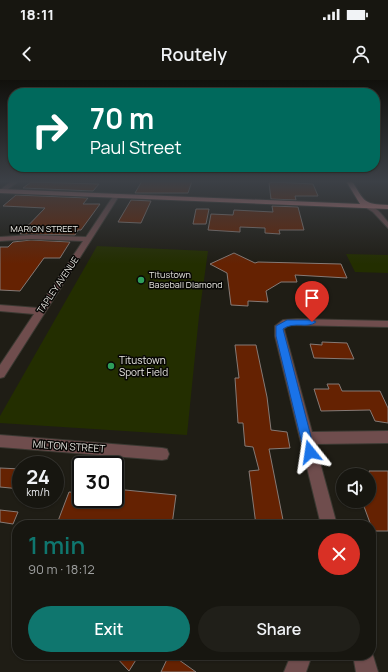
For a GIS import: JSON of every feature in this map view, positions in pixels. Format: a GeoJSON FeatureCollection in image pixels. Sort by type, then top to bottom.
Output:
{"type":"FeatureCollection","features":[{"type":"Feature","properties":{"kind":"street","name":"TAPLEY AVENUE"},"geometry":{"type":"LineString","coordinates":[[0,374],[108,209]]}},
{"type":"Feature","properties":{"kind":"street"},"geometry":{"type":"LineString","coordinates":[[371,209],[388,226]]}},
{"type":"Feature","properties":{"kind":"street","name":"MARION STREET"},"geometry":{"type":"LineString","coordinates":[[0,239],[31,237],[88,239]]}},
{"type":"Feature","properties":{"kind":"street"},"geometry":{"type":"LineString","coordinates":[[0,308],[40,311]]}},
{"type":"Feature","properties":{"kind":"street"},"geometry":{"type":"LineString","coordinates":[[328,520],[279,328],[287,322],[388,324]]}},
{"type":"Feature","properties":{"kind":"street"},"geometry":{"type":"LineString","coordinates":[[306,438],[388,437]]}},
{"type":"Feature","properties":{"kind":"street","name":"MILTON STREET"},"geometry":{"type":"LineString","coordinates":[[0,441],[162,454]]}},
{"type":"Feature","properties":{"kind":"street"},"geometry":{"type":"LineString","coordinates":[[294,672],[300,660]]}},
{"type":"Feature","properties":{"kind":"street"},"geometry":{"type":"LineString","coordinates":[[363,660],[367,672]]}},
{"type":"Feature","properties":{"kind":"green space","name":"Titustown Sport Field"},"geometry":{"type":"Polygon","coordinates":[[[97,246],[208,251],[199,316],[187,435],[0,423],[0,416],[97,246]]]}},
{"type":"Feature","properties":{"kind":"green space"},"geometry":{"type":"Polygon","coordinates":[[[346,254],[388,255],[388,273],[355,272],[346,254]]]}},
{"type":"Feature","properties":{"kind":"building"},"geometry":{"type":"Polygon","coordinates":[[[44,209],[97,209],[81,230],[78,230],[75,235],[20,234],[44,209]]]}},
{"type":"Feature","properties":{"kind":"building"},"geometry":{"type":"Polygon","coordinates":[[[126,209],[148,209],[141,223],[118,222],[126,209]]]}},
{"type":"Feature","properties":{"kind":"building"},"geometry":{"type":"Polygon","coordinates":[[[196,209],[209,209],[206,224],[193,224],[196,209]]]}},
{"type":"Feature","properties":{"kind":"building"},"geometry":{"type":"Polygon","coordinates":[[[272,209],[298,209],[304,230],[279,230],[280,234],[265,233],[265,228],[240,227],[240,232],[208,230],[211,214],[233,215],[234,210],[273,212],[272,209]]]}},
{"type":"Feature","properties":{"kind":"building"},"geometry":{"type":"Polygon","coordinates":[[[31,240],[70,242],[60,258],[44,258],[20,291],[0,290],[0,247],[8,247],[13,242],[31,240]]]}},
{"type":"Feature","properties":{"kind":"building"},"geometry":{"type":"Polygon","coordinates":[[[234,253],[255,263],[341,264],[347,278],[295,275],[297,282],[281,282],[266,291],[268,302],[248,301],[248,306],[231,305],[227,273],[210,264],[234,253]]]}},
{"type":"Feature","properties":{"kind":"building"},"geometry":{"type":"Polygon","coordinates":[[[322,342],[347,343],[354,359],[314,358],[310,344],[322,345],[322,342]]]}},
{"type":"Feature","properties":{"kind":"building"},"geometry":{"type":"Polygon","coordinates":[[[235,345],[256,345],[267,397],[271,430],[287,432],[290,448],[269,449],[283,520],[255,520],[249,471],[259,470],[253,447],[245,446],[243,423],[238,423],[235,378],[239,378],[235,345]]]}},
{"type":"Feature","properties":{"kind":"building"},"geometry":{"type":"Polygon","coordinates":[[[327,384],[339,384],[342,391],[380,391],[388,408],[388,423],[375,421],[370,410],[321,411],[314,389],[329,389],[327,384]]]}},
{"type":"Feature","properties":{"kind":"building"},"geometry":{"type":"Polygon","coordinates":[[[0,468],[12,469],[12,488],[0,487],[0,468]]]}},
{"type":"Feature","properties":{"kind":"building"},"geometry":{"type":"Polygon","coordinates":[[[376,471],[388,471],[388,531],[376,531],[376,520],[369,520],[365,508],[376,508],[376,471]]]}},
{"type":"Feature","properties":{"kind":"building"},"geometry":{"type":"Polygon","coordinates":[[[124,490],[176,495],[173,520],[58,520],[69,492],[72,492],[72,508],[124,508],[124,490]]]}},
{"type":"Feature","properties":{"kind":"building"},"geometry":{"type":"Polygon","coordinates":[[[0,510],[18,512],[15,520],[12,520],[12,524],[0,522],[0,510]]]}},
{"type":"Feature","properties":{"kind":"building"},"geometry":{"type":"Polygon","coordinates":[[[119,660],[136,660],[129,671],[119,660]]]}},
{"type":"Feature","properties":{"kind":"building"},"geometry":{"type":"Polygon","coordinates":[[[167,660],[179,660],[196,672],[161,672],[167,660]]]}},
{"type":"Feature","properties":{"kind":"place","name":"Titustown Baseball Diamond"},"geometry":{"type":"Point","coordinates":[141,280]}},
{"type":"Feature","properties":{"kind":"place","name":"Titustown Sport Field"},"geometry":{"type":"Point","coordinates":[111,366]}},
{"type":"Feature","properties":{"kind":"route"},"geometry":{"type":"LineString","coordinates":[[310,452],[279,328],[282,324],[287,322],[312,322]]}}]}
